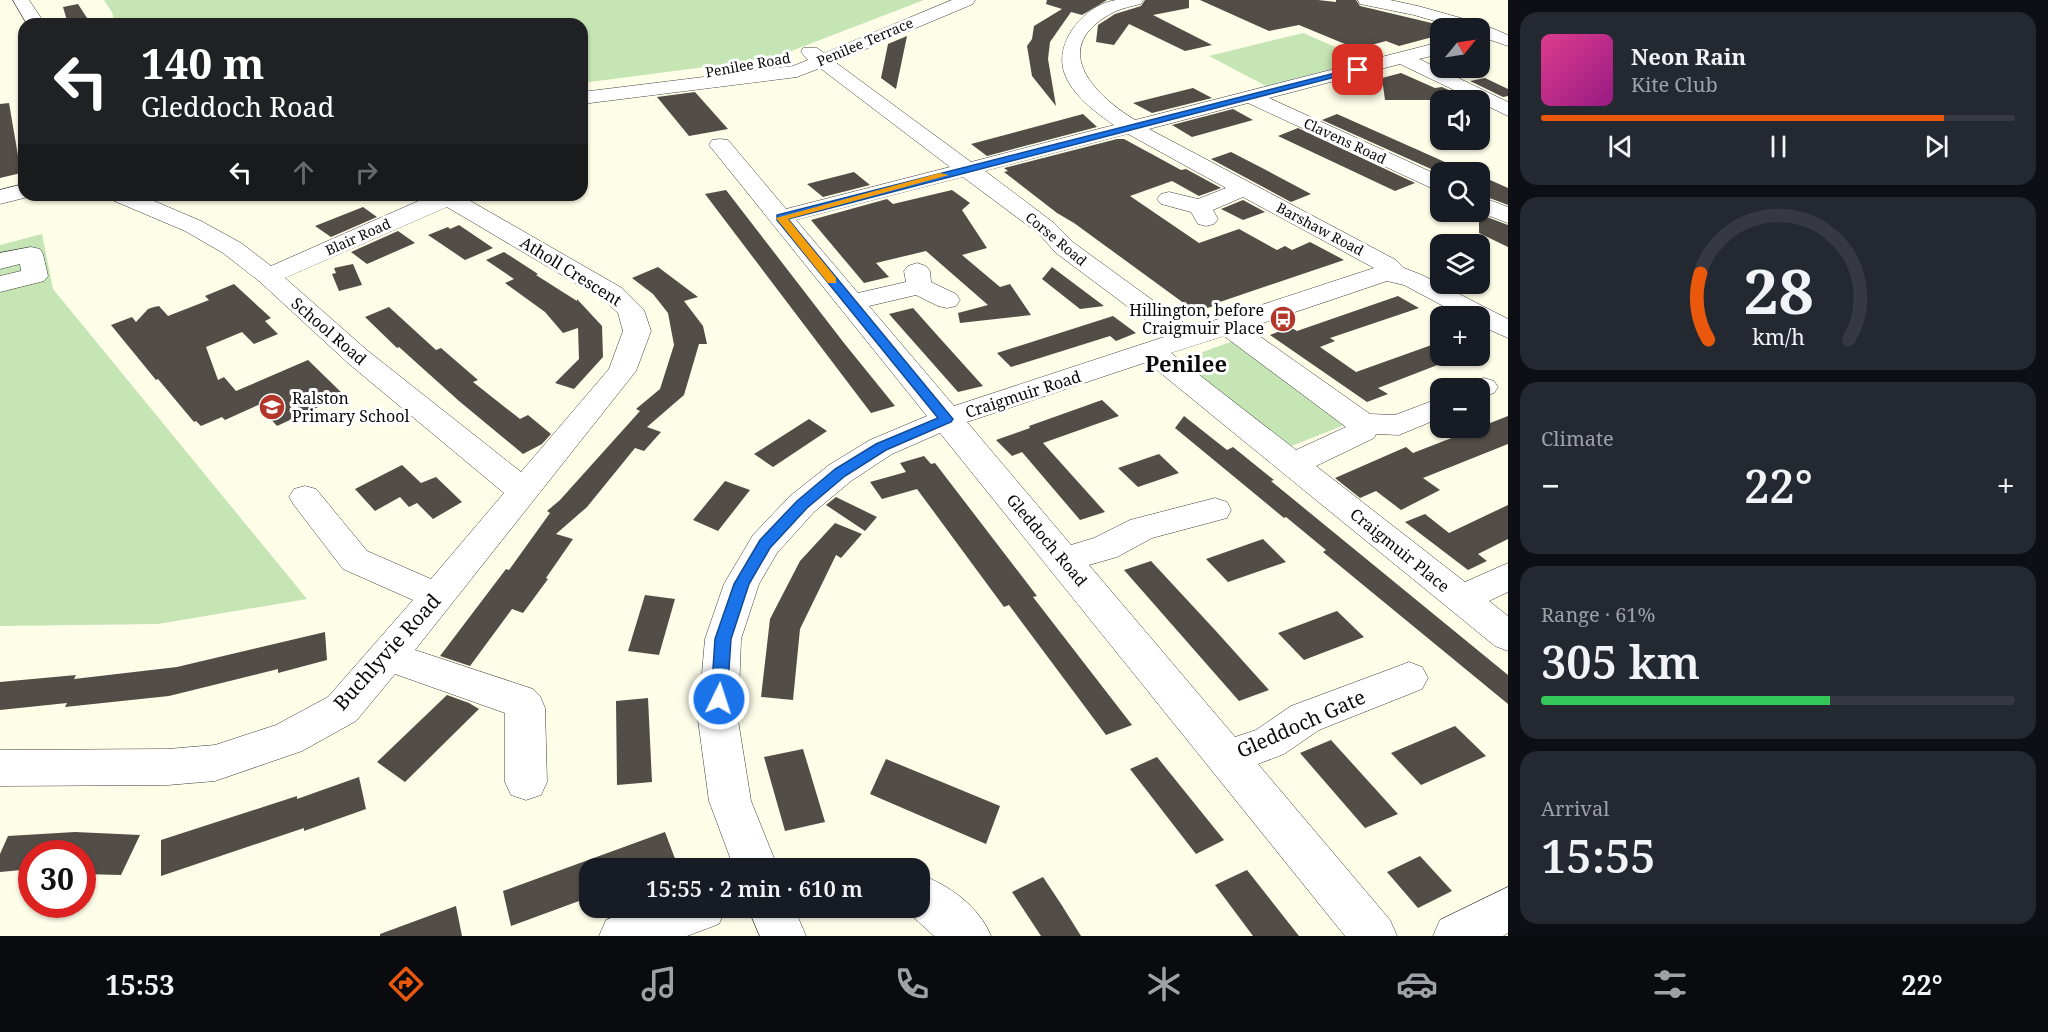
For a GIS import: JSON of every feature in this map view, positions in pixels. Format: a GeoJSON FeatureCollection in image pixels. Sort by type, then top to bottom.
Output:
{"type":"FeatureCollection","features":[{"type":"Feature","properties":{"kind":"street"},"geometry":{"type":"LineString","coordinates":[[21,0],[32,18]]}},
{"type":"Feature","properties":{"kind":"street","name":"Penilee Road"},"geometry":{"type":"LineString","coordinates":[[588,87],[815,56],[941,0]]}},
{"type":"Feature","properties":{"kind":"street","name":"Penilee Terrace"},"geometry":{"type":"LineString","coordinates":[[588,97],[797,70],[815,56],[967,0]]}},
{"type":"Feature","properties":{"kind":"street","name":"Barshaw Road"},"geometry":{"type":"LineString","coordinates":[[1135,0],[1109,8],[1080,30],[1073,44],[1070,65],[1078,82],[1093,99],[1132,128],[1387,265],[1395,273],[1413,280],[1508,330]]}},
{"type":"Feature","properties":{"kind":"street"},"geometry":{"type":"LineString","coordinates":[[1366,0],[1418,10],[1441,18]]}},
{"type":"Feature","properties":{"kind":"street"},"geometry":{"type":"LineString","coordinates":[[781,218],[1430,51]]}},
{"type":"Feature","properties":{"kind":"street","name":"Corse Road"},"geometry":{"type":"LineString","coordinates":[[815,56],[1046,228],[1065,248],[1188,339]]}},
{"type":"Feature","properties":{"kind":"street"},"geometry":{"type":"LineString","coordinates":[[1402,58],[1508,110]]}},
{"type":"Feature","properties":{"kind":"street","name":"Clavens Road"},"geometry":{"type":"LineString","coordinates":[[1251,97],[1430,180]]}},
{"type":"Feature","properties":{"kind":"street","name":"Gleddoch Road"},"geometry":{"type":"LineString","coordinates":[[720,145],[1374,936]]}},
{"type":"Feature","properties":{"kind":"street"},"geometry":{"type":"LineString","coordinates":[[1169,199],[1203,213],[1244,188]]}},
{"type":"Feature","properties":{"kind":"street"},"geometry":{"type":"LineString","coordinates":[[0,197],[18,192]]}},
{"type":"Feature","properties":{"kind":"street","name":"School Road"},"geometry":{"type":"LineString","coordinates":[[134,201],[193,226],[232,248],[268,276],[358,357],[523,491]]}},
{"type":"Feature","properties":{"kind":"street","name":"Blair Road"},"geometry":{"type":"LineString","coordinates":[[268,276],[435,201]]}},
{"type":"Feature","properties":{"kind":"street","name":"Atholl Crescent"},"geometry":{"type":"LineString","coordinates":[[455,201],[613,294],[631,310],[637,331],[622,371],[523,491]]}},
{"type":"Feature","properties":{"kind":"street"},"geometry":{"type":"LineString","coordinates":[[1490,208],[1508,216]]}},
{"type":"Feature","properties":{"kind":"street"},"geometry":{"type":"LineString","coordinates":[[0,261],[31,254],[35,276],[0,284]]}},
{"type":"Feature","properties":{"kind":"street","name":"Craigmuir Road"},"geometry":{"type":"LineString","coordinates":[[752,858],[730,801],[718,720],[723,639],[742,584],[765,544],[802,504],[840,473],[881,447],[946,419],[1229,327],[1385,273],[1395,273]]}},
{"type":"Feature","properties":{"kind":"street"},"geometry":{"type":"LineString","coordinates":[[850,303],[918,278],[947,300]]}},
{"type":"Feature","properties":{"kind":"street"},"geometry":{"type":"LineString","coordinates":[[1229,327],[1364,424],[1400,425],[1430,412]]}},
{"type":"Feature","properties":{"kind":"street","name":"Craigmuir Place"},"geometry":{"type":"LineString","coordinates":[[1152,352],[1508,636]]}},
{"type":"Feature","properties":{"kind":"street"},"geometry":{"type":"LineString","coordinates":[[1293,464],[1363,431],[1364,424]]}},
{"type":"Feature","properties":{"kind":"street","name":"Buchlyvie Road"},"geometry":{"type":"LineString","coordinates":[[0,768],[168,767],[215,763],[288,739],[342,709],[523,491]]}},
{"type":"Feature","properties":{"kind":"street"},"geometry":{"type":"LineString","coordinates":[[304,498],[355,560],[437,596]]}},
{"type":"Feature","properties":{"kind":"street"},"geometry":{"type":"LineString","coordinates":[[1063,560],[1105,548],[1142,529],[1215,510]]}},
{"type":"Feature","properties":{"kind":"street"},"geometry":{"type":"LineString","coordinates":[[1462,599],[1508,576]]}},
{"type":"Feature","properties":{"kind":"street"},"geometry":{"type":"LineString","coordinates":[[388,656],[519,701],[526,708],[526,782]]}},
{"type":"Feature","properties":{"kind":"street","name":"Gleddoch Gate"},"geometry":{"type":"LineString","coordinates":[[1227,758],[1270,742],[1305,718],[1409,678]]}},
{"type":"Feature","properties":{"kind":"street"},"geometry":{"type":"LineString","coordinates":[[930,903],[968,936]]}},
{"type":"Feature","properties":{"kind":"street"},"geometry":{"type":"LineString","coordinates":[[1456,936],[1508,909]]}},
{"type":"Feature","properties":{"kind":"street"},"geometry":{"type":"LineString","coordinates":[[622,936],[673,918]]}},
{"type":"Feature","properties":{"kind":"street"},"geometry":{"type":"LineString","coordinates":[[775,918],[783,936]]}},
{"type":"Feature","properties":{"kind":"green space"},"geometry":{"type":"Polygon","coordinates":[[[104,0],[924,0],[773,58],[588,82],[588,18],[114,18],[104,0]]]}},
{"type":"Feature","properties":{"kind":"green space"},"geometry":{"type":"Polygon","coordinates":[[[1303,33],[1366,60],[1266,86],[1209,56],[1303,33]]]}},
{"type":"Feature","properties":{"kind":"green space"},"geometry":{"type":"Polygon","coordinates":[[[42,234],[53,289],[307,599],[158,624],[0,626],[0,245],[42,234]]]}},
{"type":"Feature","properties":{"kind":"green space"},"geometry":{"type":"Polygon","coordinates":[[[1233,341],[1347,424],[1289,447],[1178,361],[1233,341]]]}},
{"type":"Feature","properties":{"kind":"building"},"geometry":{"type":"Polygon","coordinates":[[[1047,0],[1107,0],[1082,15],[1071,12],[1050,42],[1048,59],[1056,106],[1032,76],[1027,46],[1032,39],[1034,26],[1062,9],[1046,4],[1047,0]]]}},
{"type":"Feature","properties":{"kind":"building"},"geometry":{"type":"Polygon","coordinates":[[[1145,0],[1189,0],[1189,8],[1153,15],[1212,45],[1185,51],[1129,24],[1114,45],[1096,42],[1098,25],[1115,14],[1141,6],[1145,0]]]}},
{"type":"Feature","properties":{"kind":"building"},"geometry":{"type":"Polygon","coordinates":[[[1200,0],[1336,2],[1336,0],[1356,0],[1360,6],[1430,23],[1430,38],[1399,46],[1386,41],[1357,49],[1299,25],[1269,31],[1200,0]]]}},
{"type":"Feature","properties":{"kind":"building"},"geometry":{"type":"Polygon","coordinates":[[[78,4],[87,18],[66,18],[63,7],[78,4]]]}},
{"type":"Feature","properties":{"kind":"building"},"geometry":{"type":"Polygon","coordinates":[[[907,36],[896,89],[881,78],[888,44],[907,36]]]}},
{"type":"Feature","properties":{"kind":"building"},"geometry":{"type":"Polygon","coordinates":[[[1401,73],[1435,88],[1442,87],[1449,90],[1430,90],[1430,100],[1385,100],[1382,78],[1401,73]]]}},
{"type":"Feature","properties":{"kind":"building"},"geometry":{"type":"Polygon","coordinates":[[[1485,78],[1508,89],[1508,96],[1503,97],[1470,81],[1485,78]]]}},
{"type":"Feature","properties":{"kind":"building"},"geometry":{"type":"Polygon","coordinates":[[[1193,88],[1212,98],[1152,113],[1133,103],[1193,88]]]}},
{"type":"Feature","properties":{"kind":"building"},"geometry":{"type":"Polygon","coordinates":[[[695,92],[728,129],[689,136],[657,97],[695,92]]]}},
{"type":"Feature","properties":{"kind":"building"},"geometry":{"type":"Polygon","coordinates":[[[9,103],[18,156],[18,174],[0,178],[0,104],[9,103]]]}},
{"type":"Feature","properties":{"kind":"building"},"geometry":{"type":"Polygon","coordinates":[[[1233,109],[1253,120],[1192,137],[1172,125],[1233,109]]]}},
{"type":"Feature","properties":{"kind":"building"},"geometry":{"type":"Polygon","coordinates":[[[1083,114],[1097,127],[987,156],[971,144],[1083,114]]]}},
{"type":"Feature","properties":{"kind":"building"},"geometry":{"type":"Polygon","coordinates":[[[1337,114],[1445,162],[1430,162],[1430,169],[1322,120],[1337,114]]]}},
{"type":"Feature","properties":{"kind":"building"},"geometry":{"type":"Polygon","coordinates":[[[1298,128],[1415,183],[1395,191],[1278,136],[1298,128]]]}},
{"type":"Feature","properties":{"kind":"building"},"geometry":{"type":"Polygon","coordinates":[[[1124,139],[1181,170],[1186,169],[1221,188],[1199,196],[1172,181],[1130,196],[1199,243],[1239,229],[1277,250],[1285,246],[1292,250],[1310,242],[1344,260],[1196,312],[1057,213],[1004,172],[1008,171],[1004,168],[1124,139]]]}},
{"type":"Feature","properties":{"kind":"building"},"geometry":{"type":"Polygon","coordinates":[[[1231,152],[1311,194],[1291,202],[1211,159],[1231,152]]]}},
{"type":"Feature","properties":{"kind":"building"},"geometry":{"type":"Polygon","coordinates":[[[854,172],[870,185],[823,197],[807,184],[854,172]]]}},
{"type":"Feature","properties":{"kind":"building"},"geometry":{"type":"Polygon","coordinates":[[[1490,180],[1508,188],[1508,205],[1490,198],[1490,180]]]}},
{"type":"Feature","properties":{"kind":"building"},"geometry":{"type":"Polygon","coordinates":[[[726,190],[895,406],[871,413],[705,194],[726,190]]]}},
{"type":"Feature","properties":{"kind":"building"},"geometry":{"type":"Polygon","coordinates":[[[952,190],[970,203],[962,210],[987,248],[962,255],[1000,287],[1010,284],[1031,315],[960,323],[958,313],[988,305],[926,251],[876,263],[889,277],[864,283],[811,220],[887,199],[893,204],[952,190]]]}},
{"type":"Feature","properties":{"kind":"building"},"geometry":{"type":"Polygon","coordinates":[[[1243,200],[1265,212],[1243,220],[1221,209],[1243,200]]]}},
{"type":"Feature","properties":{"kind":"building"},"geometry":{"type":"Polygon","coordinates":[[[363,207],[377,217],[331,237],[315,226],[363,207]]]}},
{"type":"Feature","properties":{"kind":"building"},"geometry":{"type":"Polygon","coordinates":[[[1490,218],[1508,225],[1508,247],[1490,238],[1490,234],[1479,233],[1479,222],[1490,222],[1490,218]]]}},
{"type":"Feature","properties":{"kind":"building"},"geometry":{"type":"Polygon","coordinates":[[[459,225],[493,248],[465,260],[428,235],[459,225]]]}},
{"type":"Feature","properties":{"kind":"building"},"geometry":{"type":"Polygon","coordinates":[[[398,231],[415,243],[367,264],[351,252],[398,231]]]}},
{"type":"Feature","properties":{"kind":"building"},"geometry":{"type":"Polygon","coordinates":[[[504,252],[538,274],[536,275],[577,301],[577,299],[602,326],[603,357],[574,389],[555,383],[579,359],[578,328],[563,333],[545,312],[505,283],[514,279],[486,260],[504,252]]]}},
{"type":"Feature","properties":{"kind":"building"},"geometry":{"type":"Polygon","coordinates":[[[353,264],[362,285],[339,291],[332,274],[336,273],[334,268],[353,264]]]}},
{"type":"Feature","properties":{"kind":"building"},"geometry":{"type":"Polygon","coordinates":[[[658,267],[698,297],[684,301],[703,326],[707,344],[699,344],[684,395],[647,427],[661,432],[644,451],[635,448],[587,507],[556,534],[573,539],[523,613],[512,609],[470,666],[440,656],[506,569],[509,570],[550,513],[547,511],[560,500],[640,411],[636,409],[660,389],[674,345],[668,313],[653,294],[632,278],[658,267]]]}},
{"type":"Feature","properties":{"kind":"building"},"geometry":{"type":"Polygon","coordinates":[[[1052,267],[1104,306],[1080,309],[1042,279],[1052,267]]]}},
{"type":"Feature","properties":{"kind":"building"},"geometry":{"type":"Polygon","coordinates":[[[234,284],[271,318],[265,321],[278,334],[254,344],[242,332],[206,347],[218,380],[224,377],[236,391],[308,360],[344,395],[277,426],[258,405],[225,420],[222,417],[201,426],[196,421],[194,422],[158,379],[156,380],[111,325],[132,317],[136,322],[148,309],[159,306],[168,316],[209,300],[205,296],[234,284]]]}},
{"type":"Feature","properties":{"kind":"building"},"geometry":{"type":"Polygon","coordinates":[[[1398,296],[1419,308],[1330,338],[1335,341],[1320,347],[1356,372],[1430,346],[1430,366],[1435,366],[1378,388],[1388,394],[1367,402],[1270,335],[1290,327],[1297,331],[1398,296]]]}},
{"type":"Feature","properties":{"kind":"building"},"geometry":{"type":"Polygon","coordinates":[[[389,307],[436,350],[441,348],[478,380],[473,382],[520,419],[528,415],[551,434],[542,444],[523,454],[399,347],[397,348],[365,317],[389,307]]]}},
{"type":"Feature","properties":{"kind":"building"},"geometry":{"type":"Polygon","coordinates":[[[913,308],[983,386],[958,392],[889,314],[913,308]]]}},
{"type":"Feature","properties":{"kind":"building"},"geometry":{"type":"Polygon","coordinates":[[[1113,316],[1136,333],[1116,341],[1110,336],[1011,367],[997,353],[1113,316]]]}},
{"type":"Feature","properties":{"kind":"building"},"geometry":{"type":"Polygon","coordinates":[[[1102,400],[1119,416],[1043,443],[1105,512],[1080,520],[1022,452],[1012,456],[996,440],[1102,400]]]}},
{"type":"Feature","properties":{"kind":"building"},"geometry":{"type":"Polygon","coordinates":[[[1184,416],[1227,450],[1233,447],[1274,480],[1271,481],[1508,675],[1508,704],[1323,552],[1326,550],[1175,428],[1184,416]]]}},
{"type":"Feature","properties":{"kind":"building"},"geometry":{"type":"Polygon","coordinates":[[[1508,416],[1508,444],[1423,478],[1440,490],[1401,510],[1376,491],[1360,498],[1335,478],[1406,447],[1413,453],[1452,438],[1490,438],[1490,423],[1508,416]]]}},
{"type":"Feature","properties":{"kind":"building"},"geometry":{"type":"Polygon","coordinates":[[[809,419],[827,431],[773,467],[754,454],[809,419]]]}},
{"type":"Feature","properties":{"kind":"building"},"geometry":{"type":"Polygon","coordinates":[[[1159,454],[1179,473],[1138,487],[1118,468],[1159,454]]]}},
{"type":"Feature","properties":{"kind":"building"},"geometry":{"type":"Polygon","coordinates":[[[924,456],[931,464],[935,463],[1037,596],[1033,597],[1132,725],[1106,735],[1009,605],[1004,607],[917,489],[882,499],[870,482],[906,472],[900,463],[924,456]]]}},
{"type":"Feature","properties":{"kind":"building"},"geometry":{"type":"Polygon","coordinates":[[[402,465],[421,483],[436,477],[462,502],[433,519],[417,503],[409,507],[400,497],[375,511],[355,489],[402,465]]]}},
{"type":"Feature","properties":{"kind":"building"},"geometry":{"type":"Polygon","coordinates":[[[725,481],[750,490],[718,531],[693,520],[725,481]]]}},
{"type":"Feature","properties":{"kind":"building"},"geometry":{"type":"Polygon","coordinates":[[[836,497],[877,517],[865,531],[826,505],[836,497]]]}},
{"type":"Feature","properties":{"kind":"building"},"geometry":{"type":"Polygon","coordinates":[[[1508,505],[1508,539],[1478,554],[1487,561],[1468,570],[1405,522],[1425,514],[1449,533],[1508,505]]]}},
{"type":"Feature","properties":{"kind":"building"},"geometry":{"type":"Polygon","coordinates":[[[835,523],[862,534],[841,558],[836,555],[800,629],[793,700],[761,697],[770,619],[800,561],[835,523]]]}},
{"type":"Feature","properties":{"kind":"building"},"geometry":{"type":"Polygon","coordinates":[[[1263,539],[1286,562],[1228,582],[1206,559],[1263,539]]]}},
{"type":"Feature","properties":{"kind":"building"},"geometry":{"type":"Polygon","coordinates":[[[1151,561],[1269,690],[1239,701],[1124,570],[1151,561]]]}},
{"type":"Feature","properties":{"kind":"building"},"geometry":{"type":"Polygon","coordinates":[[[645,595],[675,599],[659,655],[628,651],[645,595]]]}},
{"type":"Feature","properties":{"kind":"building"},"geometry":{"type":"Polygon","coordinates":[[[1337,611],[1364,637],[1304,660],[1278,633],[1337,611]]]}},
{"type":"Feature","properties":{"kind":"building"},"geometry":{"type":"Polygon","coordinates":[[[325,632],[327,660],[278,673],[278,669],[169,696],[65,707],[67,703],[0,710],[0,682],[76,675],[74,679],[177,667],[325,632]]]}},
{"type":"Feature","properties":{"kind":"building"},"geometry":{"type":"Polygon","coordinates":[[[447,695],[479,709],[405,782],[377,762],[447,695]]]}},
{"type":"Feature","properties":{"kind":"building"},"geometry":{"type":"Polygon","coordinates":[[[648,698],[652,782],[617,785],[616,701],[648,698]]]}},
{"type":"Feature","properties":{"kind":"building"},"geometry":{"type":"Polygon","coordinates":[[[1455,726],[1486,756],[1421,785],[1391,753],[1455,726]]]}},
{"type":"Feature","properties":{"kind":"building"},"geometry":{"type":"Polygon","coordinates":[[[1331,740],[1398,814],[1365,828],[1300,753],[1331,740]]]}},
{"type":"Feature","properties":{"kind":"building"},"geometry":{"type":"Polygon","coordinates":[[[803,749],[825,822],[785,831],[764,757],[803,749]]]}},
{"type":"Feature","properties":{"kind":"building"},"geometry":{"type":"Polygon","coordinates":[[[1157,757],[1224,840],[1196,854],[1130,769],[1157,757]]]}},
{"type":"Feature","properties":{"kind":"building"},"geometry":{"type":"Polygon","coordinates":[[[886,759],[1000,806],[986,844],[870,794],[886,759]]]}},
{"type":"Feature","properties":{"kind":"building"},"geometry":{"type":"Polygon","coordinates":[[[359,777],[366,809],[161,876],[161,840],[297,796],[297,799],[359,777]]]}},
{"type":"Feature","properties":{"kind":"building"},"geometry":{"type":"Polygon","coordinates":[[[75,832],[140,835],[121,875],[96,874],[96,840],[18,840],[18,870],[0,872],[0,854],[8,836],[75,832]]]}},
{"type":"Feature","properties":{"kind":"building"},"geometry":{"type":"Polygon","coordinates":[[[665,832],[675,858],[594,858],[665,832]]]}},
{"type":"Feature","properties":{"kind":"building"},"geometry":{"type":"Polygon","coordinates":[[[1420,856],[1452,891],[1418,908],[1387,872],[1420,856]]]}},
{"type":"Feature","properties":{"kind":"building"},"geometry":{"type":"Polygon","coordinates":[[[579,863],[579,901],[511,926],[503,891],[579,863]]]}},
{"type":"Feature","properties":{"kind":"building"},"geometry":{"type":"Polygon","coordinates":[[[1247,870],[1299,936],[1253,936],[1215,885],[1247,870]]]}},
{"type":"Feature","properties":{"kind":"building"},"geometry":{"type":"Polygon","coordinates":[[[1043,877],[1081,936],[1041,936],[1012,892],[1043,877]]]}},
{"type":"Feature","properties":{"kind":"building"},"geometry":{"type":"Polygon","coordinates":[[[456,906],[462,936],[380,936],[380,934],[456,906]]]}},
{"type":"Feature","properties":{"kind":"slow traffic"},"geometry":{"type":"LineString","coordinates":[[832,280],[781,218],[944,175]]}},
{"type":"Feature","properties":{"kind":"place","name":"Hillington, before Craigmuir Place"},"geometry":{"type":"Point","coordinates":[1283,319]}},
{"type":"Feature","properties":{"kind":"place","name":"Ralston Primary School"},"geometry":{"type":"Point","coordinates":[272,407]}},
{"type":"Feature","properties":{"kind":"district","name":"Penilee"},"geometry":{"type":"Point","coordinates":[1186,364]}},
{"type":"Feature","properties":{"kind":"route"},"geometry":{"type":"LineString","coordinates":[[719,699],[723,639],[742,584],[765,544],[802,504],[840,473],[881,447],[946,419],[781,218],[1358,70]]}}]}
